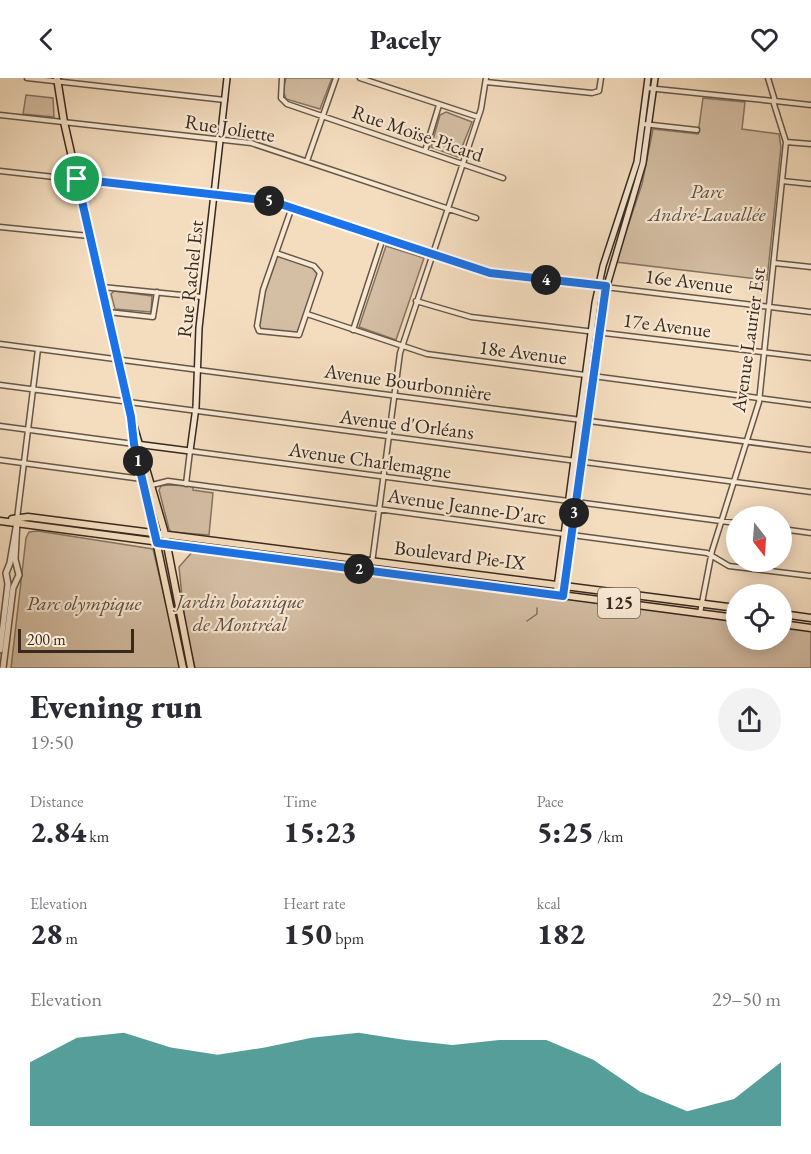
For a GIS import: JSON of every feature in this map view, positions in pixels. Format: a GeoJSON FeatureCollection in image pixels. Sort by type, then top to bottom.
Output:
{"type":"FeatureCollection","features":[{"type":"Feature","properties":{"kind":"main road","name":"Rue Rachel Est"},"geometry":{"type":"LineString","coordinates":[[190,451],[203,297],[227,78]]}},
{"type":"Feature","properties":{"kind":"main road"},"geometry":{"type":"LineString","coordinates":[[648,78],[651,88]]}},
{"type":"Feature","properties":{"kind":"main road"},"geometry":{"type":"LineString","coordinates":[[559,595],[588,376],[606,286],[638,185],[651,88],[655,78]]}},
{"type":"Feature","properties":{"kind":"main road"},"geometry":{"type":"LineString","coordinates":[[57,80],[64,122],[131,417],[165,533],[191,668]]}},
{"type":"Feature","properties":{"kind":"main road"},"geometry":{"type":"LineString","coordinates":[[588,376],[590,331],[598,286],[637,162],[646,124]]}},
{"type":"Feature","properties":{"kind":"main road"},"geometry":{"type":"LineString","coordinates":[[138,445],[142,479],[183,668]]}},
{"type":"Feature","properties":{"kind":"main road","name":"Avenue Charlemagne"},"geometry":{"type":"LineString","coordinates":[[138,445],[190,451]]}},
{"type":"Feature","properties":{"kind":"main road","name":"Boulevard Pie-IX"},"geometry":{"type":"LineString","coordinates":[[17,521],[28,517],[165,533],[726,607]]}},
{"type":"Feature","properties":{"kind":"main road","name":"Boulevard Pie-IX"},"geometry":{"type":"LineString","coordinates":[[0,520],[157,543],[726,617]]}},
{"type":"Feature","properties":{"kind":"main road"},"geometry":{"type":"LineString","coordinates":[[0,650],[4,624],[19,574],[16,569],[17,521]]}},
{"type":"Feature","properties":{"kind":"main road"},"geometry":{"type":"LineString","coordinates":[[3,668],[5,573],[17,521]]}},
{"type":"Feature","properties":{"kind":"main road"},"geometry":{"type":"LineString","coordinates":[[5,573],[16,569]]}},
{"type":"Feature","properties":{"kind":"main road"},"geometry":{"type":"LineString","coordinates":[[5,573],[16,580]]}},
{"type":"Feature","properties":{"kind":"main road"},"geometry":{"type":"LineString","coordinates":[[792,615],[811,618]]}},
{"type":"Feature","properties":{"kind":"main road"},"geometry":{"type":"LineString","coordinates":[[792,625],[811,628]]}},
{"type":"Feature","properties":{"kind":"street"},"geometry":{"type":"LineString","coordinates":[[27,78],[225,100]]}},
{"type":"Feature","properties":{"kind":"street","name":"Rue Moïse-Picard"},"geometry":{"type":"LineString","coordinates":[[282,78],[280,93],[284,102],[503,178]]}},
{"type":"Feature","properties":{"kind":"street"},"geometry":{"type":"LineString","coordinates":[[307,161],[336,78]]}},
{"type":"Feature","properties":{"kind":"street"},"geometry":{"type":"LineString","coordinates":[[360,78],[478,117]]}},
{"type":"Feature","properties":{"kind":"street"},"geometry":{"type":"LineString","coordinates":[[371,570],[401,347],[478,117],[486,80],[592,93],[599,91],[601,78]]}},
{"type":"Feature","properties":{"kind":"street","name":"Avenue Laurier Est"},"geometry":{"type":"LineString","coordinates":[[700,613],[711,554],[720,522],[736,482],[760,399],[786,142],[768,78]]}},
{"type":"Feature","properties":{"kind":"street"},"geometry":{"type":"LineString","coordinates":[[651,88],[811,105]]}},
{"type":"Feature","properties":{"kind":"street"},"geometry":{"type":"LineString","coordinates":[[425,151],[439,105]]}},
{"type":"Feature","properties":{"kind":"street","name":"Rue Joliette"},"geometry":{"type":"LineString","coordinates":[[0,115],[265,146],[476,218]]}},
{"type":"Feature","properties":{"kind":"street"},"geometry":{"type":"LineString","coordinates":[[646,124],[698,130]]}},
{"type":"Feature","properties":{"kind":"street"},"geometry":{"type":"LineString","coordinates":[[786,142],[811,144]]}},
{"type":"Feature","properties":{"kind":"street","name":"16e Avenue"},"geometry":{"type":"LineString","coordinates":[[0,171],[271,201],[490,273],[811,312]]}},
{"type":"Feature","properties":{"kind":"street"},"geometry":{"type":"LineString","coordinates":[[782,181],[811,184]]}},
{"type":"Feature","properties":{"kind":"street"},"geometry":{"type":"LineString","coordinates":[[276,253],[317,269],[319,278],[299,335],[259,331],[260,302],[276,253],[292,207]]}},
{"type":"Feature","properties":{"kind":"street"},"geometry":{"type":"LineString","coordinates":[[0,227],[90,236]]}},
{"type":"Feature","properties":{"kind":"street"},"geometry":{"type":"LineString","coordinates":[[353,330],[383,238]]}},
{"type":"Feature","properties":{"kind":"street"},"geometry":{"type":"LineString","coordinates":[[774,263],[811,267]]}},
{"type":"Feature","properties":{"kind":"street"},"geometry":{"type":"LineString","coordinates":[[102,287],[203,297]]}},
{"type":"Feature","properties":{"kind":"street"},"geometry":{"type":"LineString","coordinates":[[108,312],[151,317],[154,315],[157,292]]}},
{"type":"Feature","properties":{"kind":"street","name":"17e Avenue"},"geometry":{"type":"LineString","coordinates":[[416,301],[471,317],[811,358]]}},
{"type":"Feature","properties":{"kind":"street","name":"18e Avenue"},"geometry":{"type":"LineString","coordinates":[[308,314],[401,347],[458,359],[811,405]]}},
{"type":"Feature","properties":{"kind":"street","name":"Avenue Bourbonnière"},"geometry":{"type":"LineString","coordinates":[[0,344],[811,450]]}},
{"type":"Feature","properties":{"kind":"street"},"geometry":{"type":"LineString","coordinates":[[17,521],[38,348]]}},
{"type":"Feature","properties":{"kind":"street","name":"Avenue d'Orléans"},"geometry":{"type":"LineString","coordinates":[[0,386],[811,492]]}},
{"type":"Feature","properties":{"kind":"street","name":"Avenue Charlemagne"},"geometry":{"type":"LineString","coordinates":[[0,426],[138,445]]}},
{"type":"Feature","properties":{"kind":"street","name":"Avenue Charlemagne"},"geometry":{"type":"LineString","coordinates":[[190,451],[726,523]]}},
{"type":"Feature","properties":{"kind":"street","name":"Rue Rachel Est"},"geometry":{"type":"LineString","coordinates":[[186,484],[190,451]]}},
{"type":"Feature","properties":{"kind":"street"},"geometry":{"type":"LineString","coordinates":[[0,460],[142,479]]}},
{"type":"Feature","properties":{"kind":"street","name":"Avenue Jeanne-D'arc"},"geometry":{"type":"LineString","coordinates":[[152,485],[165,482],[186,484],[711,554],[729,566],[811,576]]}},
{"type":"Feature","properties":{"kind":"street"},"geometry":{"type":"LineString","coordinates":[[792,530],[811,533]]}},
{"type":"Feature","properties":{"kind":"green space"},"geometry":{"type":"Polygon","coordinates":[[[286,78],[332,78],[320,109],[286,99],[283,90],[286,78]]]}},
{"type":"Feature","properties":{"kind":"green space"},"geometry":{"type":"Polygon","coordinates":[[[26,95],[53,98],[54,117],[23,114],[26,95]]]}},
{"type":"Feature","properties":{"kind":"green space","name":"Parc André-Lavallée"},"geometry":{"type":"Polygon","coordinates":[[[703,98],[745,102],[742,129],[779,134],[781,147],[767,280],[616,262],[642,184],[653,129],[698,134],[703,98]]]}},
{"type":"Feature","properties":{"kind":"green space"},"geometry":{"type":"Polygon","coordinates":[[[446,112],[472,122],[458,157],[431,147],[440,115],[446,112]]]}},
{"type":"Feature","properties":{"kind":"green space"},"geometry":{"type":"Polygon","coordinates":[[[386,246],[424,258],[396,340],[359,327],[386,246]]]}},
{"type":"Feature","properties":{"kind":"green space"},"geometry":{"type":"Polygon","coordinates":[[[276,253],[314,266],[320,273],[299,335],[259,331],[260,302],[276,253]]]}},
{"type":"Feature","properties":{"kind":"green space"},"geometry":{"type":"Polygon","coordinates":[[[114,291],[152,296],[151,312],[115,309],[111,294],[114,291]]]}},
{"type":"Feature","properties":{"kind":"green space"},"geometry":{"type":"Polygon","coordinates":[[[161,486],[193,486],[193,490],[213,493],[209,535],[171,532],[159,490],[161,486]]]}},
{"type":"Feature","properties":{"kind":"green space","name":"Parc olympique"},"geometry":{"type":"Polygon","coordinates":[[[38,531],[153,549],[181,668],[11,668],[26,538],[29,532],[38,531]]]}},
{"type":"Feature","properties":{"kind":"green space","name":"Jardin botanique de Montréal"},"geometry":{"type":"Polygon","coordinates":[[[193,551],[726,620],[726,650],[792,650],[792,628],[811,631],[811,668],[195,668],[185,626],[179,567],[193,551]]]}},
{"type":"Feature","properties":{"kind":"waterway"},"geometry":{"type":"LineString","coordinates":[[527,621],[537,614],[537,608]]}},
{"type":"Feature","properties":{"kind":"route"},"geometry":{"type":"LineString","coordinates":[[77,179],[271,201],[477,270],[512,277],[606,286],[597,336],[563,596],[157,543],[77,179]]}}]}
